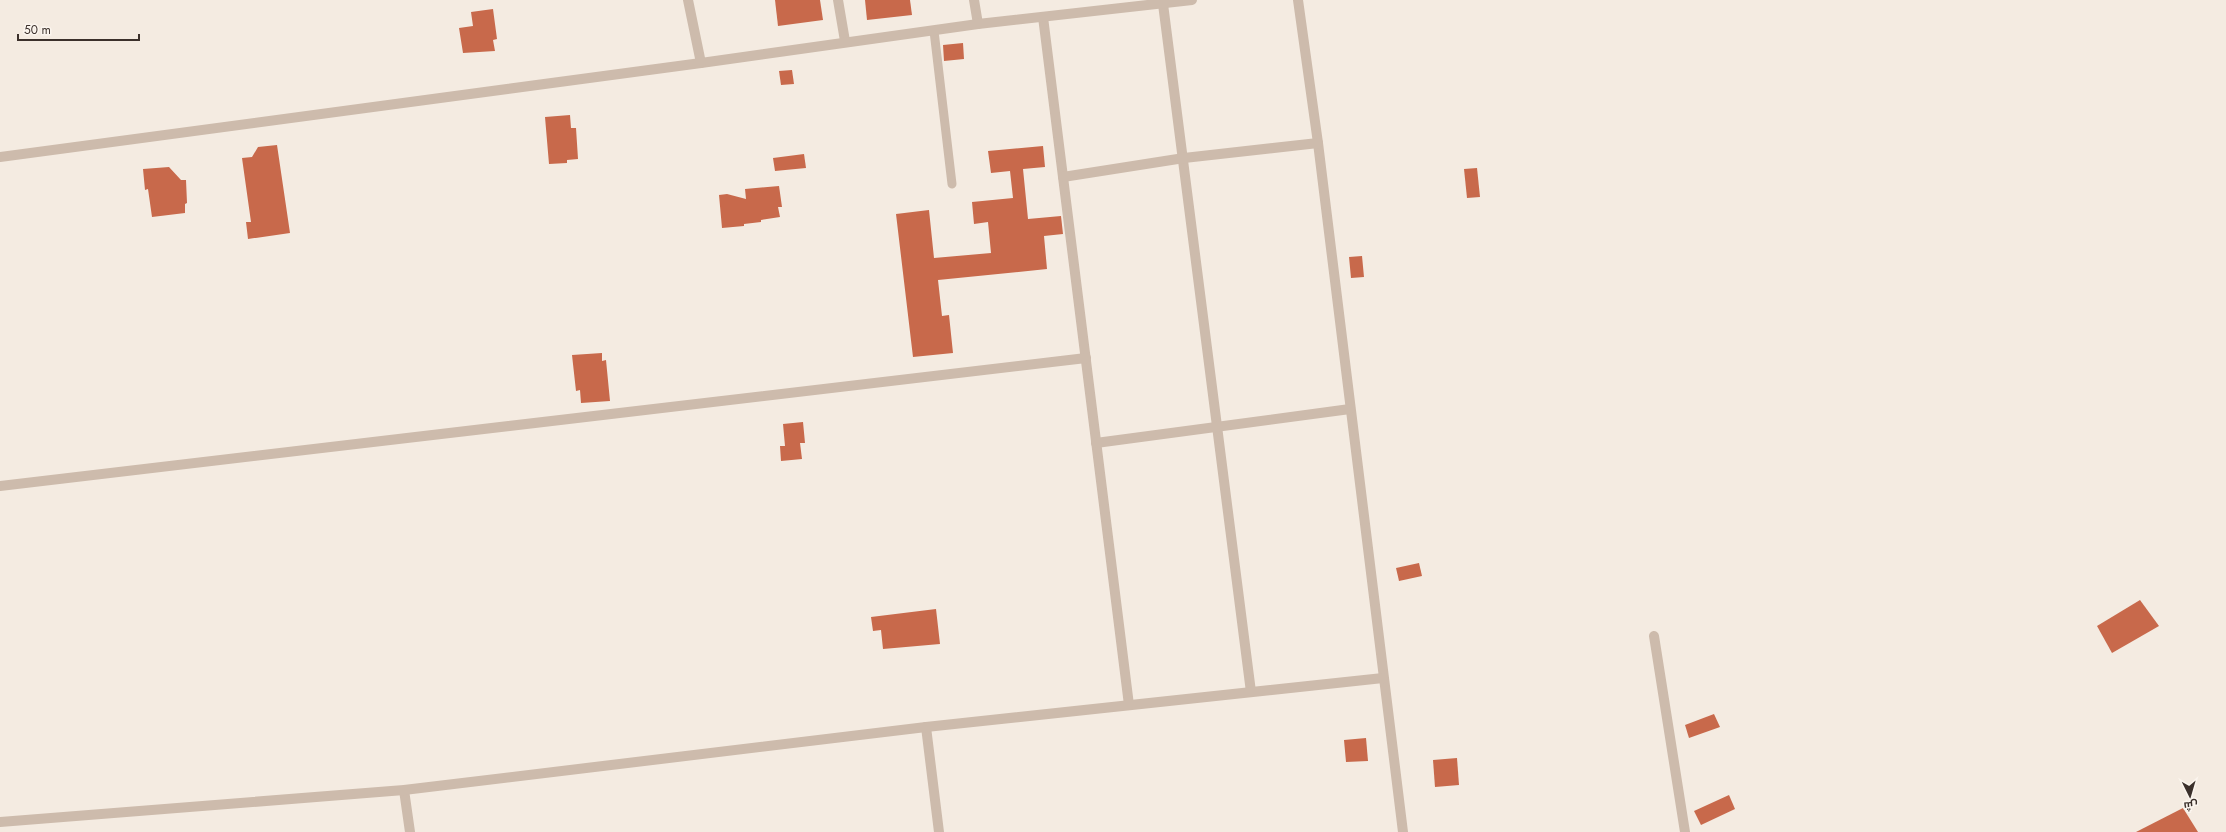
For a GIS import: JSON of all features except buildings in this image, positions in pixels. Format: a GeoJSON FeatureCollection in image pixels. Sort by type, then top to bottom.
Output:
{"type":"FeatureCollection","features":[{"type":"Feature","properties":{"kind":"street"},"geometry":{"type":"LineString","coordinates":[[688,0],[701,62]]}},
{"type":"Feature","properties":{"kind":"street"},"geometry":{"type":"LineString","coordinates":[[838,0],[845,41]]}},
{"type":"Feature","properties":{"kind":"street"},"geometry":{"type":"LineString","coordinates":[[974,0],[978,24]]}},
{"type":"Feature","properties":{"kind":"street"},"geometry":{"type":"LineString","coordinates":[[0,157],[701,62],[845,41],[1043,17],[1104,4],[1163,4],[1192,0]]}},
{"type":"Feature","properties":{"kind":"street"},"geometry":{"type":"LineString","coordinates":[[1298,0],[1318,143],[1403,832]]}},
{"type":"Feature","properties":{"kind":"street"},"geometry":{"type":"LineString","coordinates":[[1163,4],[1184,158],[1251,692]]}},
{"type":"Feature","properties":{"kind":"street"},"geometry":{"type":"LineString","coordinates":[[1043,17],[1129,705]]}},
{"type":"Feature","properties":{"kind":"street"},"geometry":{"type":"LineString","coordinates":[[1063,177],[1184,158],[1318,143]]}},
{"type":"Feature","properties":{"kind":"street"},"geometry":{"type":"LineString","coordinates":[[0,486],[1086,358]]}},
{"type":"Feature","properties":{"kind":"street"},"geometry":{"type":"LineString","coordinates":[[1096,443],[1350,409]]}},
{"type":"Feature","properties":{"kind":"street"},"geometry":{"type":"LineString","coordinates":[[1654,636],[1685,832]]}},
{"type":"Feature","properties":{"kind":"street"},"geometry":{"type":"LineString","coordinates":[[0,822],[404,790],[926,727],[1383,678]]}},
{"type":"Feature","properties":{"kind":"street"},"geometry":{"type":"LineString","coordinates":[[926,727],[939,832]]}},
{"type":"Feature","properties":{"kind":"street"},"geometry":{"type":"LineString","coordinates":[[404,790],[410,832]]}},
{"type":"Feature","properties":{"kind":"lane"},"geometry":{"type":"LineString","coordinates":[[934,31],[952,184]]}}]}
